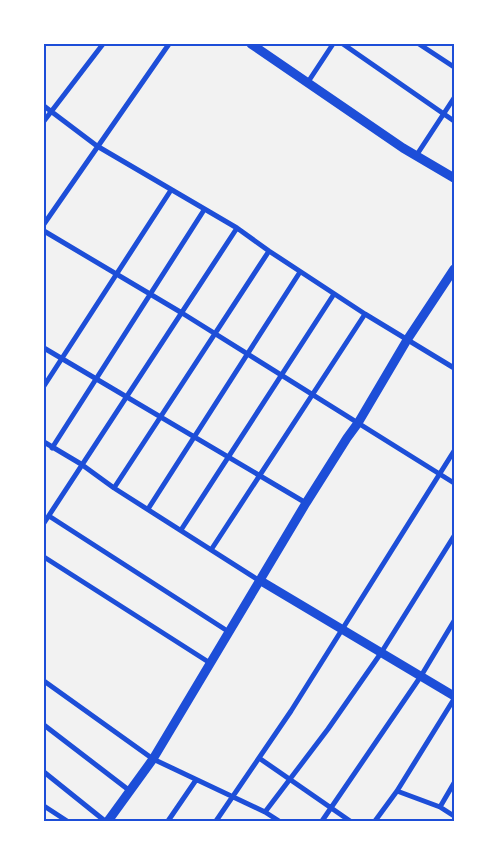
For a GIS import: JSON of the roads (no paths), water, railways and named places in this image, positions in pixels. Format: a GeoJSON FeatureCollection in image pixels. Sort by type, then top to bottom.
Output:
{"type":"FeatureCollection","features":[{"type":"Feature","properties":{"kind":"street"},"geometry":{"type":"LineString","coordinates":[[44,121],[103,44]]}},
{"type":"Feature","properties":{"kind":"street"},"geometry":{"type":"LineString","coordinates":[[44,224],[169,44]]}},
{"type":"Feature","properties":{"kind":"street"},"geometry":{"type":"LineString","coordinates":[[252,44],[416,156],[454,178]]}},
{"type":"Feature","properties":{"kind":"street"},"geometry":{"type":"LineString","coordinates":[[308,82],[334,44]]}},
{"type":"Feature","properties":{"kind":"street"},"geometry":{"type":"LineString","coordinates":[[343,44],[454,121]]}},
{"type":"Feature","properties":{"kind":"street"},"geometry":{"type":"LineString","coordinates":[[419,44],[454,68]]}},
{"type":"Feature","properties":{"kind":"street"},"geometry":{"type":"LineString","coordinates":[[416,156],[454,98]]}},
{"type":"Feature","properties":{"kind":"street"},"geometry":{"type":"LineString","coordinates":[[44,106],[97,146],[237,228],[334,294],[454,368]]}},
{"type":"Feature","properties":{"kind":"street"},"geometry":{"type":"LineString","coordinates":[[44,386],[171,190]]}},
{"type":"Feature","properties":{"kind":"street"},"geometry":{"type":"LineString","coordinates":[[52,448],[204,210]]}},
{"type":"Feature","properties":{"kind":"street"},"geometry":{"type":"LineString","coordinates":[[44,524],[81,464],[237,228]]}},
{"type":"Feature","properties":{"kind":"street"},"geometry":{"type":"LineString","coordinates":[[44,231],[215,333],[454,482]]}},
{"type":"Feature","properties":{"kind":"street"},"geometry":{"type":"LineString","coordinates":[[114,488],[269,251]]}},
{"type":"Feature","properties":{"kind":"street"},"geometry":{"type":"LineString","coordinates":[[44,772],[107,821],[152,759],[261,581],[306,503],[358,422],[407,340],[454,269]]}},
{"type":"Feature","properties":{"kind":"street"},"geometry":{"type":"LineString","coordinates":[[148,509],[300,272]]}},
{"type":"Feature","properties":{"kind":"street"},"geometry":{"type":"LineString","coordinates":[[181,530],[334,294]]}},
{"type":"Feature","properties":{"kind":"street"},"geometry":{"type":"LineString","coordinates":[[211,550],[365,314]]}},
{"type":"Feature","properties":{"kind":"street"},"geometry":{"type":"LineString","coordinates":[[44,348],[306,503]]}},
{"type":"Feature","properties":{"kind":"street"},"geometry":{"type":"LineString","coordinates":[[44,442],[81,464],[114,488],[211,550],[421,676],[454,698],[397,791],[376,821]]}},
{"type":"Feature","properties":{"kind":"street"},"geometry":{"type":"LineString","coordinates":[[216,821],[291,711],[454,451]]}},
{"type":"Feature","properties":{"kind":"street"},"geometry":{"type":"LineString","coordinates":[[49,516],[229,632]]}},
{"type":"Feature","properties":{"kind":"street"},"geometry":{"type":"LineString","coordinates":[[265,812],[328,729],[381,653],[454,536]]}},
{"type":"Feature","properties":{"kind":"street"},"geometry":{"type":"LineString","coordinates":[[44,557],[210,663]]}},
{"type":"Feature","properties":{"kind":"street"},"geometry":{"type":"LineString","coordinates":[[322,821],[421,676],[454,621]]}},
{"type":"Feature","properties":{"kind":"street"},"geometry":{"type":"LineString","coordinates":[[44,681],[152,759],[265,812],[279,821]]}},
{"type":"Feature","properties":{"kind":"street"},"geometry":{"type":"LineString","coordinates":[[44,725],[130,790]]}},
{"type":"Feature","properties":{"kind":"street"},"geometry":{"type":"LineString","coordinates":[[259,758],[350,821]]}},
{"type":"Feature","properties":{"kind":"street"},"geometry":{"type":"LineString","coordinates":[[168,821],[196,780]]}},
{"type":"Feature","properties":{"kind":"street"},"geometry":{"type":"LineString","coordinates":[[440,807],[454,783]]}},
{"type":"Feature","properties":{"kind":"street"},"geometry":{"type":"LineString","coordinates":[[397,791],[440,807],[454,816]]}},
{"type":"Feature","properties":{"kind":"street"},"geometry":{"type":"LineString","coordinates":[[44,806],[67,821]]}}]}
